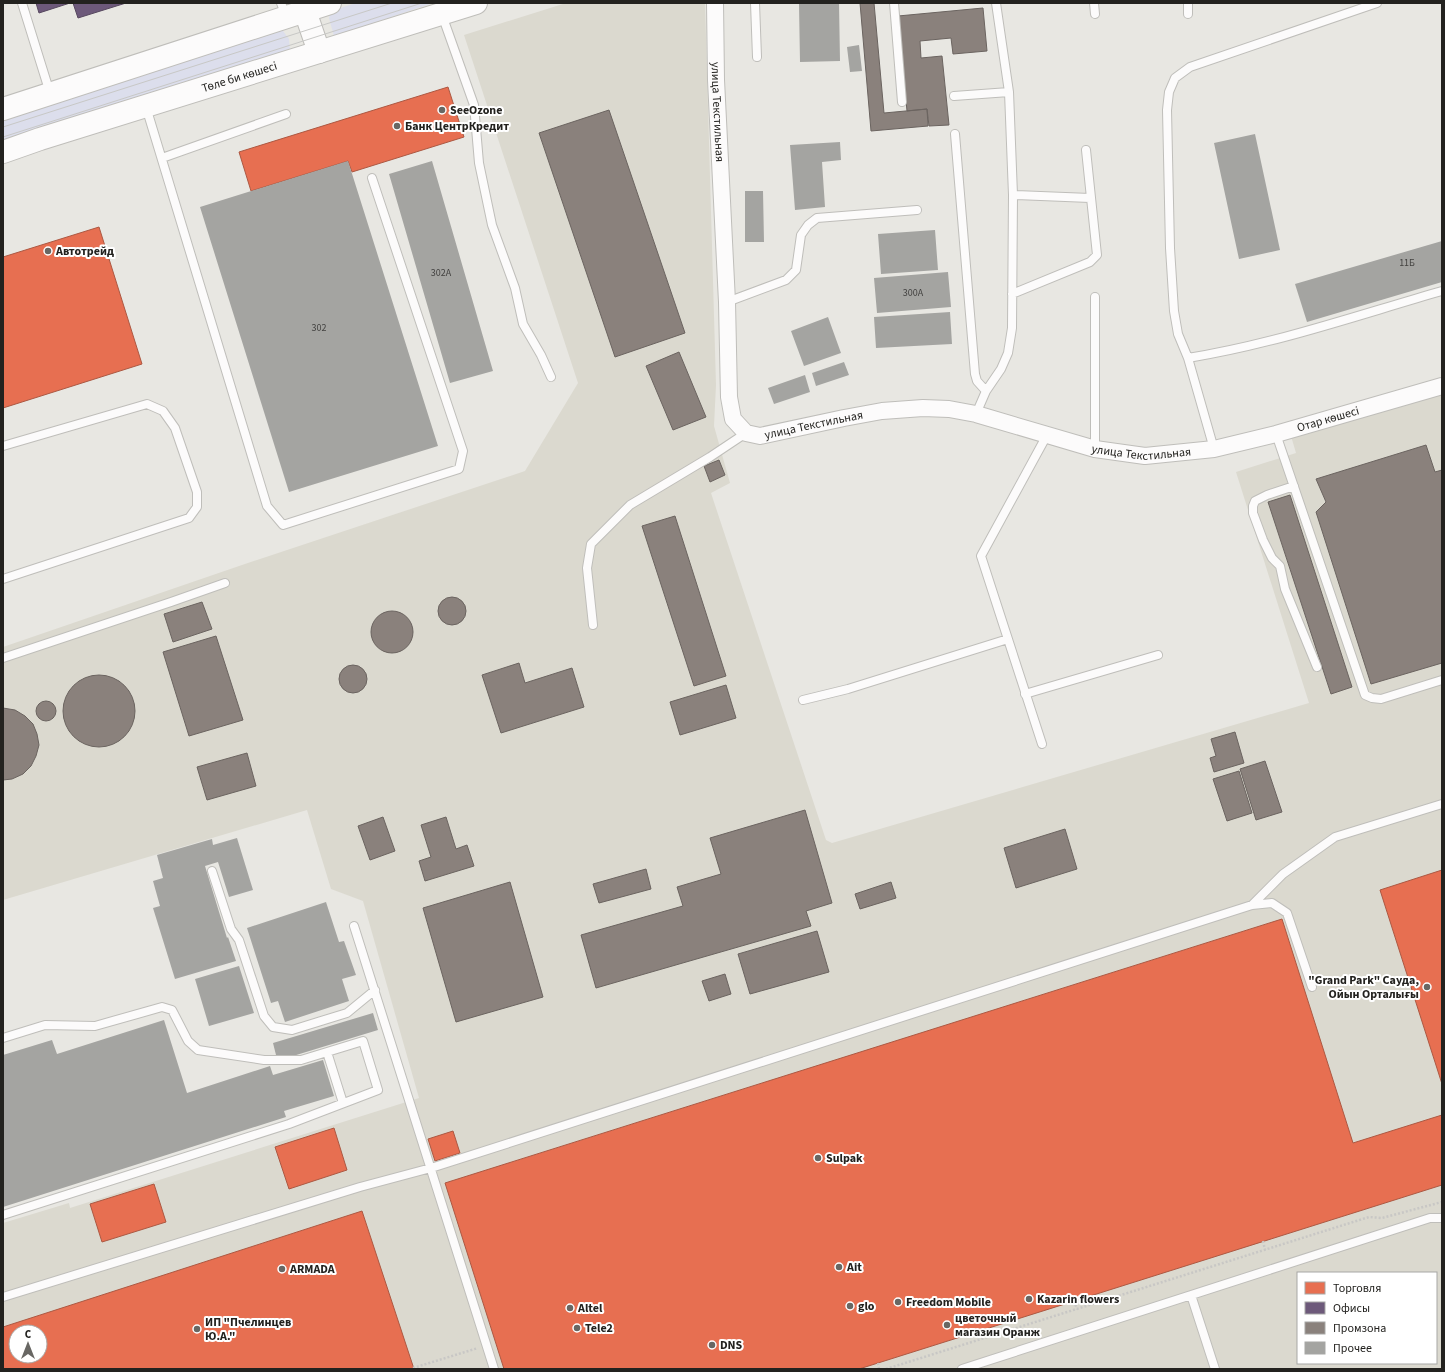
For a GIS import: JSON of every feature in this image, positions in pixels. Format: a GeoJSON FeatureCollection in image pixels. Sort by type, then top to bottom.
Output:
{"type":"FeatureCollection","features":[{"type":"Feature","properties":{"kind":"main road"},"geometry":{"type":"LineString","coordinates":[[3,109],[291,10],[330,3]]}},
{"type":"Feature","properties":{"kind":"main road","name":"Төле би көшесі"},"geometry":{"type":"LineString","coordinates":[[3,152],[40,139],[476,3]]}},
{"type":"Feature","properties":{"kind":"main road"},"geometry":{"type":"LineString","coordinates":[[291,10],[319,52]]}},
{"type":"Feature","properties":{"kind":"street","name":"улица Текстильная"},"geometry":{"type":"LineString","coordinates":[[715,3],[716,80],[727,302],[729,397],[733,419],[746,433],[760,436],[882,411],[923,408],[949,409],[976,414],[1095,449],[1145,456],[1214,449]]}},
{"type":"Feature","properties":{"kind":"street","name":"Отар көшесі"},"geometry":{"type":"LineString","coordinates":[[1214,449],[1276,434],[1442,386]]}},
{"type":"Feature","properties":{"kind":"lane"},"geometry":{"type":"LineString","coordinates":[[22,3],[50,94]]}},
{"type":"Feature","properties":{"kind":"lane"},"geometry":{"type":"LineString","coordinates":[[755,3],[756,57]]}},
{"type":"Feature","properties":{"kind":"lane"},"geometry":{"type":"LineString","coordinates":[[894,3],[902,102]]}},
{"type":"Feature","properties":{"kind":"lane"},"geometry":{"type":"LineString","coordinates":[[976,414],[986,390],[1001,369],[1008,353],[1012,328],[1013,195],[1009,92],[996,3]]}},
{"type":"Feature","properties":{"kind":"lane"},"geometry":{"type":"LineString","coordinates":[[1094,3],[1095,14]]}},
{"type":"Feature","properties":{"kind":"lane"},"geometry":{"type":"LineString","coordinates":[[1188,3],[1188,14]]}},
{"type":"Feature","properties":{"kind":"lane"},"geometry":{"type":"LineString","coordinates":[[1214,449],[1188,358],[1178,334],[1174,311],[1170,248],[1167,110],[1169,92],[1175,78],[1196,64],[1377,3]]}},
{"type":"Feature","properties":{"kind":"lane"},"geometry":{"type":"LineString","coordinates":[[441,14],[474,105],[479,163],[492,225],[515,288],[523,324],[542,355],[551,377]]}},
{"type":"Feature","properties":{"kind":"lane"},"geometry":{"type":"LineString","coordinates":[[954,96],[1009,92]]}},
{"type":"Feature","properties":{"kind":"lane"},"geometry":{"type":"LineString","coordinates":[[146,106],[267,506],[283,525],[459,469],[463,451],[372,178]]}},
{"type":"Feature","properties":{"kind":"lane"},"geometry":{"type":"LineString","coordinates":[[162,158],[286,114]]}},
{"type":"Feature","properties":{"kind":"lane"},"geometry":{"type":"LineString","coordinates":[[954,134],[975,374],[977,381],[986,390]]}},
{"type":"Feature","properties":{"kind":"lane"},"geometry":{"type":"LineString","coordinates":[[1012,294],[1090,262],[1097,255],[1086,150]]}},
{"type":"Feature","properties":{"kind":"lane"},"geometry":{"type":"LineString","coordinates":[[1013,195],[1090,198]]}},
{"type":"Feature","properties":{"kind":"lane"},"geometry":{"type":"LineString","coordinates":[[727,302],[786,280],[791,276],[796,270],[801,235],[808,225],[817,218],[917,210]]}},
{"type":"Feature","properties":{"kind":"lane"},"geometry":{"type":"LineString","coordinates":[[1188,358],[1257,345],[1442,290]]}},
{"type":"Feature","properties":{"kind":"lane"},"geometry":{"type":"LineString","coordinates":[[1095,297],[1095,449]]}},
{"type":"Feature","properties":{"kind":"lane"},"geometry":{"type":"LineString","coordinates":[[3,446],[147,404],[163,411],[175,428],[198,492],[197,507],[189,518],[3,579]]}},
{"type":"Feature","properties":{"kind":"lane"},"geometry":{"type":"LineString","coordinates":[[593,625],[587,568],[591,544],[630,505],[710,457],[746,433]]}},
{"type":"Feature","properties":{"kind":"lane"},"geometry":{"type":"LineString","coordinates":[[1042,744],[981,556],[1047,434]]}},
{"type":"Feature","properties":{"kind":"lane"},"geometry":{"type":"LineString","coordinates":[[1276,434],[1365,695],[1372,698],[1381,699],[1442,680]]}},
{"type":"Feature","properties":{"kind":"lane"},"geometry":{"type":"LineString","coordinates":[[1294,486],[1267,495],[1255,501],[1253,506],[1263,540],[1272,558],[1280,566],[1285,589],[1317,668]]}},
{"type":"Feature","properties":{"kind":"lane"},"geometry":{"type":"LineString","coordinates":[[3,658],[225,583]]}},
{"type":"Feature","properties":{"kind":"lane"},"geometry":{"type":"LineString","coordinates":[[804,700],[848,689],[1008,639]]}},
{"type":"Feature","properties":{"kind":"lane"},"geometry":{"type":"LineString","coordinates":[[1026,694],[1158,655]]}},
{"type":"Feature","properties":{"kind":"lane"},"geometry":{"type":"LineString","coordinates":[[1252,905],[1283,874],[1336,837],[1442,804]]}},
{"type":"Feature","properties":{"kind":"lane"},"geometry":{"type":"LineString","coordinates":[[212,871],[231,929],[239,940],[264,1016],[273,1027],[292,1030],[347,1013],[375,990]]}},
{"type":"Feature","properties":{"kind":"lane"},"geometry":{"type":"LineString","coordinates":[[3,1297],[360,1187],[431,1168],[1252,905],[1272,903],[1287,913],[1312,987]]}},
{"type":"Feature","properties":{"kind":"lane"},"geometry":{"type":"LineString","coordinates":[[354,926],[494,1369]]}},
{"type":"Feature","properties":{"kind":"lane"},"geometry":{"type":"LineString","coordinates":[[3,1038],[45,1025],[95,1026],[162,1006],[172,1010],[188,1041],[198,1050],[264,1060],[301,1060],[363,1041],[378,1090],[289,1124],[3,1214]]}},
{"type":"Feature","properties":{"kind":"lane"},"geometry":{"type":"LineString","coordinates":[[327,1052],[343,1103]]}},
{"type":"Feature","properties":{"kind":"lane"},"geometry":{"type":"LineString","coordinates":[[962,1369],[1430,1218],[1442,1218]]}},
{"type":"Feature","properties":{"kind":"lane"},"geometry":{"type":"LineString","coordinates":[[1191,1295],[1215,1369]]}},
{"type":"Feature","properties":{"kind":"path"},"geometry":{"type":"LineString","coordinates":[[886,1369],[1370,1217],[1382,1218],[1442,1202]]}},
{"type":"Feature","properties":{"kind":"path"},"geometry":{"type":"LineString","coordinates":[[1263,1241],[1265,1250]]}},
{"type":"Feature","properties":{"kind":"path"},"geometry":{"type":"LineString","coordinates":[[1074,1301],[1077,1309]]}},
{"type":"Feature","properties":{"kind":"path"},"geometry":{"type":"LineString","coordinates":[[413,1368],[487,1346]]}},
{"type":"Feature","properties":{"kind":"path"},"geometry":{"type":"LineString","coordinates":[[878,1363],[880,1369]]}},
{"type":"Feature","properties":{"kind":"shaded area"},"geometry":{"type":"Polygon","coordinates":[[[356,3],[433,3],[334,36],[329,18],[331,11],[356,3]]]}},
{"type":"Feature","properties":{"kind":"shaded area"},"geometry":{"type":"Polygon","coordinates":[[[566,3],[705,3],[716,385],[714,426],[730,483],[711,493],[826,840],[832,843],[1309,703],[1236,472],[1296,453],[1291,436],[1442,394],[1442,1369],[3,1369],[3,1223],[69,1203],[70,1208],[419,1098],[363,901],[331,889],[307,810],[3,900],[3,647],[242,565],[525,471],[578,383],[464,35],[566,3]]]}},
{"type":"Feature","properties":{"kind":"shaded area"},"geometry":{"type":"Polygon","coordinates":[[[280,27],[289,39],[290,51],[3,143],[3,117],[280,27]]]}},
{"type":"Feature","properties":{"kind":"building: Торговля"},"geometry":{"type":"Polygon","coordinates":[[[448,87],[464,137],[352,172],[348,161],[251,191],[239,152],[448,87]]]}},
{"type":"Feature","properties":{"kind":"building: Торговля"},"geometry":{"type":"Polygon","coordinates":[[[99,227],[142,364],[3,408],[3,257],[99,227]]]}},
{"type":"Feature","properties":{"kind":"building: Торговля","name":"\"Grand Park\" Сауда, Ойын Орталығы"},"geometry":{"type":"Polygon","coordinates":[[[1442,870],[1442,1084],[1380,890],[1442,870]]]}},
{"type":"Feature","properties":{"kind":"building: Торговля"},"geometry":{"type":"Polygon","coordinates":[[[1282,919],[1353,1143],[1442,1115],[1442,1185],[859,1369],[504,1369],[445,1183],[1282,919]]]}},
{"type":"Feature","properties":{"kind":"building: Торговля"},"geometry":{"type":"Polygon","coordinates":[[[334,1128],[347,1170],[289,1189],[275,1147],[334,1128]]]}},
{"type":"Feature","properties":{"kind":"building: Торговля"},"geometry":{"type":"Polygon","coordinates":[[[453,1131],[460,1153],[435,1161],[428,1139],[453,1131]]]}},
{"type":"Feature","properties":{"kind":"building: Торговля"},"geometry":{"type":"Polygon","coordinates":[[[154,1184],[166,1222],[102,1242],[90,1204],[154,1184]]]}},
{"type":"Feature","properties":{"kind":"building: Торговля","name":"ARMADA"},"geometry":{"type":"Polygon","coordinates":[[[362,1211],[414,1369],[3,1369],[3,1327],[8,1325],[8,1364],[48,1364],[48,1324],[12,1324],[362,1211]]]}},
{"type":"Feature","properties":{"kind":"building: Офисы"},"geometry":{"type":"Polygon","coordinates":[[[36,3],[70,3],[39,13],[36,3]]]}},
{"type":"Feature","properties":{"kind":"building: Офисы"},"geometry":{"type":"Polygon","coordinates":[[[73,3],[126,3],[78,18],[73,3]]]}},
{"type":"Feature","properties":{"kind":"building: Промзона"},"geometry":{"type":"Polygon","coordinates":[[[860,3],[874,3],[884,113],[927,109],[928,126],[871,131],[860,3]]]}},
{"type":"Feature","properties":{"kind":"building: Промзона"},"geometry":{"type":"Polygon","coordinates":[[[983,8],[987,51],[953,54],[951,38],[920,41],[921,58],[942,56],[949,125],[929,126],[927,109],[907,111],[898,16],[983,8]]]}},
{"type":"Feature","properties":{"kind":"building: Промзона"},"geometry":{"type":"Polygon","coordinates":[[[609,110],[685,333],[615,357],[539,133],[609,110]]]}},
{"type":"Feature","properties":{"kind":"building: Промзона"},"geometry":{"type":"Polygon","coordinates":[[[679,352],[706,417],[673,430],[646,366],[679,352]]]}},
{"type":"Feature","properties":{"kind":"building: Промзона"},"geometry":{"type":"Polygon","coordinates":[[[1426,445],[1435,472],[1442,470],[1442,663],[1371,684],[1316,512],[1326,502],[1316,479],[1426,445]]]}},
{"type":"Feature","properties":{"kind":"building: Промзона"},"geometry":{"type":"Polygon","coordinates":[[[719,460],[725,475],[710,482],[704,466],[719,460]]]}},
{"type":"Feature","properties":{"kind":"building: Промзона"},"geometry":{"type":"Polygon","coordinates":[[[1290,495],[1352,687],[1331,694],[1268,502],[1290,495]]]}},
{"type":"Feature","properties":{"kind":"building: Промзона"},"geometry":{"type":"Polygon","coordinates":[[[675,516],[726,676],[694,686],[642,526],[675,516]]]}},
{"type":"Feature","properties":{"kind":"building: Промзона"},"geometry":{"type":"Polygon","coordinates":[[[452,597],[462,601],[466,611],[462,621],[452,625],[442,621],[438,611],[442,601],[452,597]]]}},
{"type":"Feature","properties":{"kind":"building: Промзона"},"geometry":{"type":"Polygon","coordinates":[[[202,602],[212,629],[173,642],[164,614],[202,602]]]}},
{"type":"Feature","properties":{"kind":"building: Промзона"},"geometry":{"type":"Polygon","coordinates":[[[388,611],[396,611],[404,614],[410,620],[413,632],[410,644],[404,650],[396,653],[388,653],[380,650],[374,644],[371,636],[371,628],[374,620],[380,614],[388,611]]]}},
{"type":"Feature","properties":{"kind":"building: Промзона"},"geometry":{"type":"Polygon","coordinates":[[[216,636],[243,720],[189,736],[163,652],[216,636]]]}},
{"type":"Feature","properties":{"kind":"building: Промзона"},"geometry":{"type":"Polygon","coordinates":[[[519,663],[525,683],[572,668],[584,707],[501,733],[482,675],[519,663]]]}},
{"type":"Feature","properties":{"kind":"building: Промзона"},"geometry":{"type":"Polygon","coordinates":[[[353,665],[363,669],[367,679],[363,689],[353,693],[343,689],[339,679],[343,669],[353,665]]]}},
{"type":"Feature","properties":{"kind":"building: Промзона"},"geometry":{"type":"Polygon","coordinates":[[[99,675],[119,681],[129,691],[135,711],[129,731],[119,741],[99,747],[79,741],[69,731],[63,711],[69,691],[79,681],[99,675]]]}},
{"type":"Feature","properties":{"kind":"building: Промзона"},"geometry":{"type":"Polygon","coordinates":[[[726,685],[736,718],[680,735],[670,702],[726,685]]]}},
{"type":"Feature","properties":{"kind":"building: Промзона"},"geometry":{"type":"Polygon","coordinates":[[[46,701],[53,704],[56,711],[53,718],[46,721],[39,718],[36,711],[39,704],[46,701]]]}},
{"type":"Feature","properties":{"kind":"building: Промзона"},"geometry":{"type":"Polygon","coordinates":[[[3,708],[15,710],[25,716],[33,724],[39,745],[31,766],[23,774],[12,779],[3,780],[3,708]]]}},
{"type":"Feature","properties":{"kind":"building: Промзона"},"geometry":{"type":"Polygon","coordinates":[[[1235,732],[1244,763],[1214,772],[1210,758],[1216,756],[1211,739],[1235,732]]]}},
{"type":"Feature","properties":{"kind":"building: Промзона"},"geometry":{"type":"Polygon","coordinates":[[[247,753],[256,786],[207,800],[197,767],[247,753]]]}},
{"type":"Feature","properties":{"kind":"building: Промзона"},"geometry":{"type":"Polygon","coordinates":[[[1265,761],[1282,812],[1256,820],[1240,769],[1265,761]]]}},
{"type":"Feature","properties":{"kind":"building: Промзона"},"geometry":{"type":"Polygon","coordinates":[[[1239,771],[1252,813],[1227,821],[1213,779],[1239,771]]]}},
{"type":"Feature","properties":{"kind":"building: Промзона"},"geometry":{"type":"Polygon","coordinates":[[[805,810],[832,903],[806,911],[811,926],[596,988],[581,935],[683,906],[677,887],[721,874],[710,838],[805,810]]]}},
{"type":"Feature","properties":{"kind":"building: Промзона"},"geometry":{"type":"Polygon","coordinates":[[[383,817],[395,851],[370,860],[358,826],[383,817]]]}},
{"type":"Feature","properties":{"kind":"building: Промзона"},"geometry":{"type":"Polygon","coordinates":[[[446,817],[456,849],[467,845],[474,866],[425,881],[419,861],[431,857],[421,825],[446,817]]]}},
{"type":"Feature","properties":{"kind":"building: Промзона"},"geometry":{"type":"Polygon","coordinates":[[[1065,829],[1077,869],[1016,888],[1004,848],[1065,829]]]}},
{"type":"Feature","properties":{"kind":"building: Промзона"},"geometry":{"type":"Polygon","coordinates":[[[646,869],[651,889],[599,903],[593,884],[646,869]]]}},
{"type":"Feature","properties":{"kind":"building: Промзона"},"geometry":{"type":"Polygon","coordinates":[[[510,882],[543,997],[456,1022],[423,908],[510,882]]]}},
{"type":"Feature","properties":{"kind":"building: Промзона"},"geometry":{"type":"Polygon","coordinates":[[[891,882],[896,898],[860,909],[855,894],[891,882]]]}},
{"type":"Feature","properties":{"kind":"building: Промзона"},"geometry":{"type":"Polygon","coordinates":[[[817,931],[829,972],[750,994],[738,954],[817,931]]]}},
{"type":"Feature","properties":{"kind":"building: Промзона"},"geometry":{"type":"Polygon","coordinates":[[[725,974],[731,994],[709,1001],[702,981],[725,974]]]}},
{"type":"Feature","properties":{"kind":"building: Прочее"},"geometry":{"type":"Polygon","coordinates":[[[839,3],[840,61],[800,62],[799,4],[839,3]]]}},
{"type":"Feature","properties":{"kind":"building: Прочее"},"geometry":{"type":"Polygon","coordinates":[[[859,45],[862,71],[850,72],[847,47],[859,45]]]}},
{"type":"Feature","properties":{"kind":"building: Прочее"},"geometry":{"type":"Polygon","coordinates":[[[1255,134],[1280,250],[1239,259],[1214,143],[1255,134]]]}},
{"type":"Feature","properties":{"kind":"building: Прочее"},"geometry":{"type":"Polygon","coordinates":[[[840,142],[841,160],[822,162],[825,207],[795,210],[790,145],[840,142]]]}},
{"type":"Feature","properties":{"kind":"building: Прочее"},"geometry":{"type":"Polygon","coordinates":[[[348,161],[438,446],[289,492],[200,207],[348,161]]]}},
{"type":"Feature","properties":{"kind":"building: Прочее"},"geometry":{"type":"Polygon","coordinates":[[[432,161],[493,371],[450,383],[389,174],[432,161]]]}},
{"type":"Feature","properties":{"kind":"building: Прочее"},"geometry":{"type":"Polygon","coordinates":[[[745,191],[763,191],[764,242],[745,242],[745,191]]]}},
{"type":"Feature","properties":{"kind":"building: Прочее"},"geometry":{"type":"Polygon","coordinates":[[[935,230],[938,270],[881,274],[878,234],[935,230]]]}},
{"type":"Feature","properties":{"kind":"building: Прочее"},"geometry":{"type":"Polygon","coordinates":[[[1442,241],[1442,282],[1307,322],[1295,284],[1442,241]]]}},
{"type":"Feature","properties":{"kind":"building: Прочее"},"geometry":{"type":"Polygon","coordinates":[[[948,272],[951,307],[877,313],[874,278],[948,272]]]}},
{"type":"Feature","properties":{"kind":"building: Прочее"},"geometry":{"type":"Polygon","coordinates":[[[950,312],[952,344],[876,348],[874,317],[950,312]]]}},
{"type":"Feature","properties":{"kind":"building: Прочее"},"geometry":{"type":"Polygon","coordinates":[[[828,317],[841,353],[804,366],[791,331],[828,317]]]}},
{"type":"Feature","properties":{"kind":"building: Прочее"},"geometry":{"type":"Polygon","coordinates":[[[844,362],[849,375],[816,386],[812,373],[844,362]]]}},
{"type":"Feature","properties":{"kind":"building: Прочее"},"geometry":{"type":"Polygon","coordinates":[[[805,375],[810,392],[774,404],[768,388],[805,375]]]}},
{"type":"Feature","properties":{"kind":"building: Прочее"},"geometry":{"type":"Polygon","coordinates":[[[237,838],[253,890],[229,897],[218,862],[205,866],[227,938],[228,937],[236,961],[175,979],[153,908],[160,906],[153,881],[163,878],[157,855],[212,839],[213,845],[237,838]]]}},
{"type":"Feature","properties":{"kind":"building: Прочее"},"geometry":{"type":"Polygon","coordinates":[[[326,902],[339,942],[344,941],[356,975],[342,979],[349,1001],[285,1022],[278,1001],[271,1003],[247,928],[326,902]]]}},
{"type":"Feature","properties":{"kind":"building: Прочее"},"geometry":{"type":"Polygon","coordinates":[[[239,966],[254,1013],[209,1026],[195,979],[239,966]]]}},
{"type":"Feature","properties":{"kind":"building: Прочее"},"geometry":{"type":"Polygon","coordinates":[[[373,1013],[378,1030],[293,1056],[276,1055],[273,1043],[373,1013]]]}},
{"type":"Feature","properties":{"kind":"building: Прочее"},"geometry":{"type":"Polygon","coordinates":[[[164,1020],[187,1093],[270,1066],[273,1075],[323,1060],[334,1096],[284,1111],[286,1117],[3,1207],[3,1055],[52,1040],[57,1054],[164,1020]]]}},
{"type":"Feature","properties":{"kind":"tram line"},"geometry":{"type":"LineString","coordinates":[[3,127],[392,3]]}},
{"type":"Feature","properties":{"kind":"tram line"},"geometry":{"type":"LineString","coordinates":[[3,137],[422,3]]}},
{"type":"Feature","properties":{"kind":"place","name":"SeeОzone"},"geometry":{"type":"Point","coordinates":[442,110]}},
{"type":"Feature","properties":{"kind":"place","name":"Банк ЦентрКредит"},"geometry":{"type":"Point","coordinates":[397,126]}},
{"type":"Feature","properties":{"kind":"place","name":"Автотрейд"},"geometry":{"type":"Point","coordinates":[48,251]}},
{"type":"Feature","properties":{"kind":"place","name":"\"Grand Park\" Сауда, Ойын Орталығы"},"geometry":{"type":"Point","coordinates":[1427,987]}},
{"type":"Feature","properties":{"kind":"place","name":"Sulpak"},"geometry":{"type":"Point","coordinates":[818,1158]}},
{"type":"Feature","properties":{"kind":"place","name":"Ait"},"geometry":{"type":"Point","coordinates":[839,1267]}},
{"type":"Feature","properties":{"kind":"place","name":"ARMADA"},"geometry":{"type":"Point","coordinates":[282,1269]}},
{"type":"Feature","properties":{"kind":"place","name":"Kazarin flowers"},"geometry":{"type":"Point","coordinates":[1029,1299]}},
{"type":"Feature","properties":{"kind":"place","name":"Freedom Mobile"},"geometry":{"type":"Point","coordinates":[898,1302]}},
{"type":"Feature","properties":{"kind":"place","name":"glo"},"geometry":{"type":"Point","coordinates":[850,1306]}},
{"type":"Feature","properties":{"kind":"place","name":"Altel"},"geometry":{"type":"Point","coordinates":[570,1308]}},
{"type":"Feature","properties":{"kind":"place","name":"цветочный магазин Оранж"},"geometry":{"type":"Point","coordinates":[947,1325]}},
{"type":"Feature","properties":{"kind":"place","name":"Tele2"},"geometry":{"type":"Point","coordinates":[577,1328]}},
{"type":"Feature","properties":{"kind":"place","name":"ИП \"Пчелинцев Ю.А.\""},"geometry":{"type":"Point","coordinates":[197,1329]}},
{"type":"Feature","properties":{"kind":"place","name":"DNS"},"geometry":{"type":"Point","coordinates":[712,1345]}}]}
